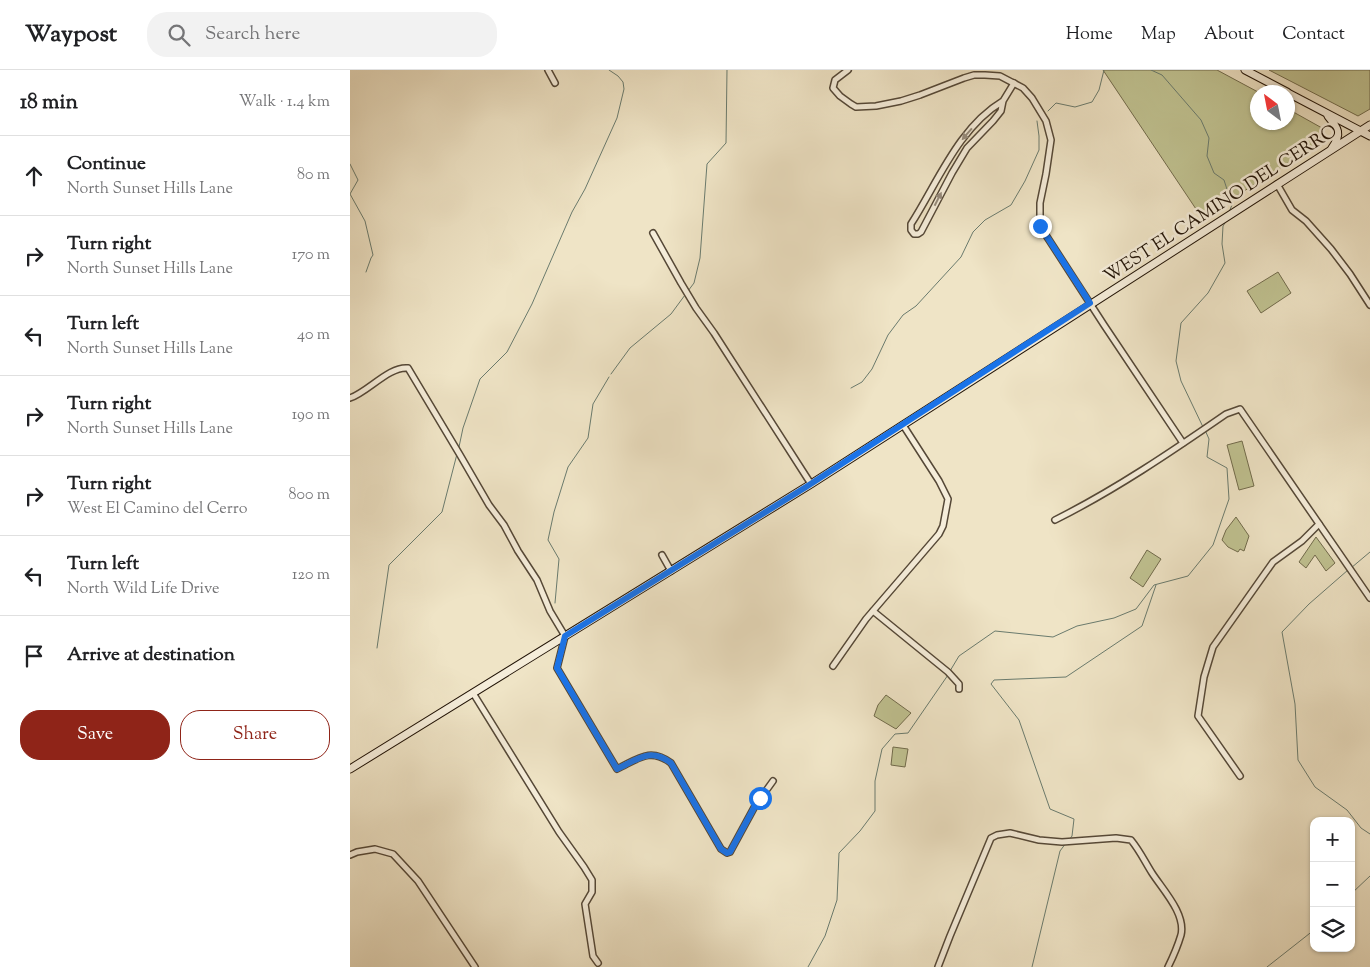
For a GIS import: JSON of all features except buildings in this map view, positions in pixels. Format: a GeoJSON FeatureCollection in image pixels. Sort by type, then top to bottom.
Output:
{"type":"FeatureCollection","features":[{"type":"Feature","properties":{"kind":"street"},"geometry":{"type":"LineString","coordinates":[[548,70],[555,83]]}},
{"type":"Feature","properties":{"kind":"street"},"geometry":{"type":"LineString","coordinates":[[848,70],[835,80],[833,88],[850,104],[856,107],[876,106],[920,96],[974,75],[1000,76],[1023,88],[1032,98],[1046,121],[1051,140],[1040,203],[1040,226],[1183,443]]}},
{"type":"Feature","properties":{"kind":"street"},"geometry":{"type":"LineString","coordinates":[[1244,70],[1272,85]]}},
{"type":"Feature","properties":{"kind":"street"},"geometry":{"type":"LineString","coordinates":[[828,80],[834,82]]}},
{"type":"Feature","properties":{"kind":"street"},"geometry":{"type":"LineString","coordinates":[[1003,101],[992,107],[958,145],[911,224],[914,234],[921,232],[967,148],[1001,110],[1003,101],[1014,83]]}},
{"type":"Feature","properties":{"kind":"street"},"geometry":{"type":"LineString","coordinates":[[1295,97],[1370,136]]}},
{"type":"Feature","properties":{"kind":"street"},"geometry":{"type":"LineString","coordinates":[[1325,112],[1336,126],[1338,134],[1337,141],[1330,151]]}},
{"type":"Feature","properties":{"kind":"street","name":"WEST EL CAMINO DEL CERRO"},"geometry":{"type":"LineString","coordinates":[[350,769],[811,484],[1090,303],[1370,125]]}},
{"type":"Feature","properties":{"kind":"street"},"geometry":{"type":"LineString","coordinates":[[1277,184],[1292,210],[1306,221],[1331,250],[1350,274],[1370,305]]}},
{"type":"Feature","properties":{"kind":"street"},"geometry":{"type":"LineString","coordinates":[[653,233],[691,300],[811,484]]}},
{"type":"Feature","properties":{"kind":"street"},"geometry":{"type":"LineString","coordinates":[[350,398],[394,372],[402,368],[408,368],[489,505],[504,525],[537,580],[550,611],[565,636],[557,668],[617,769],[648,754],[657,755],[671,763],[723,852],[727,853],[730,852],[755,806],[773,781]]}},
{"type":"Feature","properties":{"kind":"street"},"geometry":{"type":"LineString","coordinates":[[1055,520],[1117,486],[1226,414],[1240,409],[1370,598]]}},
{"type":"Feature","properties":{"kind":"street"},"geometry":{"type":"LineString","coordinates":[[833,666],[873,611],[939,534],[943,526],[948,499],[903,425]]}},
{"type":"Feature","properties":{"kind":"street"},"geometry":{"type":"LineString","coordinates":[[1240,776],[1198,716],[1204,677],[1212,646],[1274,562],[1302,541],[1319,524]]}},
{"type":"Feature","properties":{"kind":"street"},"geometry":{"type":"LineString","coordinates":[[662,555],[671,571]]}},
{"type":"Feature","properties":{"kind":"street"},"geometry":{"type":"LineString","coordinates":[[873,611],[950,673],[959,684],[959,689]]}},
{"type":"Feature","properties":{"kind":"street"},"geometry":{"type":"LineString","coordinates":[[473,693],[559,832],[592,880],[592,892],[585,904],[585,910],[593,956],[598,963]]}},
{"type":"Feature","properties":{"kind":"street"},"geometry":{"type":"LineString","coordinates":[[938,967],[992,838],[996,835],[1010,833],[1039,840],[1062,842],[1116,838],[1132,840],[1181,919],[1182,933],[1168,967]]}},
{"type":"Feature","properties":{"kind":"street"},"geometry":{"type":"LineString","coordinates":[[350,855],[375,849],[393,854],[418,882],[475,967]]}},
{"type":"Feature","properties":{"kind":"green space"},"geometry":{"type":"Polygon","coordinates":[[[1103,70],[1217,70],[1250,88],[1250,130],[1295,130],[1295,113],[1322,128],[1319,143],[1202,218],[1103,70]]]}},
{"type":"Feature","properties":{"kind":"green space"},"geometry":{"type":"Polygon","coordinates":[[[1269,70],[1370,70],[1370,109],[1358,116],[1269,70]]]}},
{"type":"Feature","properties":{"kind":"green space"},"geometry":{"type":"Polygon","coordinates":[[[1278,272],[1291,293],[1261,313],[1247,291],[1278,272]]]}},
{"type":"Feature","properties":{"kind":"green space"},"geometry":{"type":"Polygon","coordinates":[[[1242,441],[1254,486],[1239,490],[1227,445],[1242,441]]]}},
{"type":"Feature","properties":{"kind":"green space"},"geometry":{"type":"Polygon","coordinates":[[[1236,517],[1249,536],[1244,551],[1240,549],[1238,552],[1228,547],[1222,540],[1226,530],[1236,517]]]}},
{"type":"Feature","properties":{"kind":"green space"},"geometry":{"type":"Polygon","coordinates":[[[1316,537],[1335,563],[1326,571],[1315,555],[1306,568],[1299,562],[1316,537]]]}},
{"type":"Feature","properties":{"kind":"green space"},"geometry":{"type":"Polygon","coordinates":[[[1147,550],[1161,559],[1143,587],[1130,578],[1147,550]]]}},
{"type":"Feature","properties":{"kind":"green space"},"geometry":{"type":"Polygon","coordinates":[[[886,695],[911,713],[896,729],[874,716],[878,705],[886,695]]]}},
{"type":"Feature","properties":{"kind":"green space"},"geometry":{"type":"Polygon","coordinates":[[[893,747],[908,749],[905,767],[891,765],[893,747]]]}},
{"type":"Feature","properties":{"kind":"waterway"},"geometry":{"type":"LineString","coordinates":[[459,447],[463,428],[480,379],[507,352],[532,304],[572,212],[585,189],[617,118],[624,89],[623,82],[609,70]]}},
{"type":"Feature","properties":{"kind":"waterway"},"geometry":{"type":"LineString","coordinates":[[688,291],[694,283],[700,258],[707,164],[726,143],[727,70]]}},
{"type":"Feature","properties":{"kind":"waterway"},"geometry":{"type":"LineString","coordinates":[[1048,111],[1056,103],[1075,107],[1092,102],[1099,90],[1104,70]]}},
{"type":"Feature","properties":{"kind":"waterway"},"geometry":{"type":"LineString","coordinates":[[1151,70],[1162,75],[1201,120],[1209,138],[1207,156],[1214,173],[1224,180],[1232,205],[1229,212]]}},
{"type":"Feature","properties":{"kind":"waterway"},"geometry":{"type":"LineString","coordinates":[[851,388],[862,382],[872,369],[888,335],[903,315],[916,306],[961,257],[973,232],[985,220],[1011,205],[1025,181],[1039,150],[1037,121]]}},
{"type":"Feature","properties":{"kind":"waterway"},"geometry":{"type":"LineString","coordinates":[[350,164],[358,180],[350,194],[365,221],[373,255],[366,272]]}},
{"type":"Feature","properties":{"kind":"waterway"},"geometry":{"type":"LineString","coordinates":[[1203,427],[1181,381],[1176,361],[1181,323],[1208,293],[1225,263],[1222,244],[1223,226],[1225,223]]}},
{"type":"Feature","properties":{"kind":"waterway"},"geometry":{"type":"LineString","coordinates":[[611,374],[630,348],[671,314],[685,295]]}},
{"type":"Feature","properties":{"kind":"waterway"},"geometry":{"type":"LineString","coordinates":[[555,603],[559,559],[548,540],[554,512],[568,467],[588,438],[593,404],[609,377]]}},
{"type":"Feature","properties":{"kind":"waterway"},"geometry":{"type":"LineString","coordinates":[[950,671],[959,656],[995,631],[1053,637],[1077,626],[1114,618],[1136,609],[1154,585],[1188,576],[1213,545],[1229,499],[1227,468],[1207,457],[1209,439],[1205,430]]}},
{"type":"Feature","properties":{"kind":"waterway"},"geometry":{"type":"LineString","coordinates":[[377,648],[389,565],[442,512],[457,454]]}},
{"type":"Feature","properties":{"kind":"waterway"},"geometry":{"type":"LineString","coordinates":[[1351,568],[1370,552]]}},
{"type":"Feature","properties":{"kind":"waterway"},"geometry":{"type":"LineString","coordinates":[[1348,570],[1309,604],[1282,632],[1295,704],[1298,760],[1315,787],[1347,810],[1361,828],[1370,834]]}},
{"type":"Feature","properties":{"kind":"waterway"},"geometry":{"type":"LineString","coordinates":[[1069,840],[1072,836],[1074,819],[1050,809],[1019,720],[991,684],[994,680],[1066,677],[1142,626],[1156,585]]}},
{"type":"Feature","properties":{"kind":"waterway"},"geometry":{"type":"LineString","coordinates":[[808,967],[825,936],[837,900],[839,853],[860,831],[875,811],[875,781],[882,749],[895,734],[908,733],[948,675]]}},
{"type":"Feature","properties":{"kind":"waterway"},"geometry":{"type":"LineString","coordinates":[[1032,967],[1060,851],[1066,843]]}},
{"type":"Feature","properties":{"kind":"waterway"},"geometry":{"type":"LineString","coordinates":[[1355,890],[1370,876]]}},
{"type":"Feature","properties":{"kind":"waterway"},"geometry":{"type":"LineString","coordinates":[[1267,967],[1310,933]]}},
{"type":"Feature","properties":{"kind":"route"},"geometry":{"type":"LineString","coordinates":[[760,798],[730,852],[727,853],[721,849],[671,763],[657,755],[648,754],[617,769],[557,668],[565,636],[806,487],[1090,303],[1040,226]]}}]}
